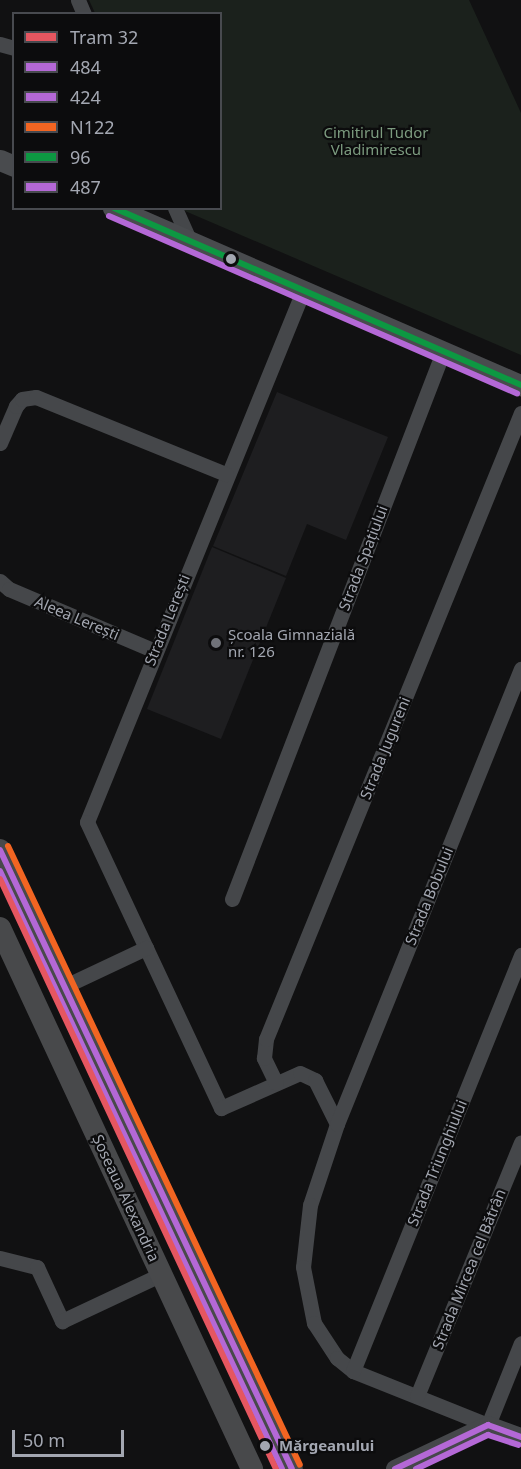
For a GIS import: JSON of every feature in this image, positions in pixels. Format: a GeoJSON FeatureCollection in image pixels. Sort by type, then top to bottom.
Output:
{"type":"FeatureCollection","features":[{"type":"Feature","properties":{"kind":"main road"},"geometry":{"type":"LineString","coordinates":[[118,210],[521,385]]}},
{"type":"Feature","properties":{"kind":"main road"},"geometry":{"type":"LineString","coordinates":[[0,850],[292,1469]]}},
{"type":"Feature","properties":{"kind":"main road","name":"Șoseaua Alexandria"},"geometry":{"type":"LineString","coordinates":[[0,928],[252,1469]]}},
{"type":"Feature","properties":{"kind":"street"},"geometry":{"type":"LineString","coordinates":[[176,210],[190,241]]}},
{"type":"Feature","properties":{"kind":"street","name":"Strada Lerești"},"geometry":{"type":"LineString","coordinates":[[303,291],[226,474],[87,822],[221,1108],[300,1073],[309,1074],[337,1124]]}},
{"type":"Feature","properties":{"kind":"street","name":"Strada Spațiului"},"geometry":{"type":"LineString","coordinates":[[232,899],[443,352]]}},
{"type":"Feature","properties":{"kind":"street"},"geometry":{"type":"LineString","coordinates":[[0,443],[16,406],[22,399],[36,397],[226,474]]}},
{"type":"Feature","properties":{"kind":"street","name":"Strada Jugureni"},"geometry":{"type":"LineString","coordinates":[[276,1083],[264,1058],[266,1039],[521,413]]}},
{"type":"Feature","properties":{"kind":"street","name":"Aleea Lerești"},"geometry":{"type":"LineString","coordinates":[[0,581],[9,589],[155,651]]}},
{"type":"Feature","properties":{"kind":"street","name":"Strada Bobului"},"geometry":{"type":"LineString","coordinates":[[337,1124],[521,669]]}},
{"type":"Feature","properties":{"kind":"street"},"geometry":{"type":"LineString","coordinates":[[63,987],[146,948]]}},
{"type":"Feature","properties":{"kind":"street","name":"Strada Triunghiului"},"geometry":{"type":"LineString","coordinates":[[353,1371],[521,955]]}},
{"type":"Feature","properties":{"kind":"street"},"geometry":{"type":"LineString","coordinates":[[337,1124],[310,1205],[303,1267],[314,1323],[337,1358],[353,1371],[521,1437]]}},
{"type":"Feature","properties":{"kind":"street","name":"Strada Mircea cel Bătrân"},"geometry":{"type":"LineString","coordinates":[[417,1396],[521,1142]]}},
{"type":"Feature","properties":{"kind":"street"},"geometry":{"type":"LineString","coordinates":[[0,1258],[37,1267],[62,1321],[162,1274]]}},
{"type":"Feature","properties":{"kind":"street"},"geometry":{"type":"LineString","coordinates":[[395,1469],[488,1425],[521,1343]]}},
{"type":"Feature","properties":{"kind":"shaded area"},"geometry":{"type":"Polygon","coordinates":[[[277,392],[388,437],[346,540],[307,524],[286,576],[213,546],[277,392]]]}},
{"type":"Feature","properties":{"kind":"shaded area","name":"Școala Gimnazială nr. 126"},"geometry":{"type":"Polygon","coordinates":[[[212,547],[286,578],[221,739],[147,709],[212,547]]]}},
{"type":"Feature","properties":{"kind":"green space","name":"Cimitirul Tudor Vladimirescu"},"geometry":{"type":"Polygon","coordinates":[[[89,0],[469,0],[521,113],[521,355],[185,211],[222,210],[222,12],[95,12],[89,0]]]}},
{"type":"Feature","properties":{"kind":"tram line","name":"32"},"geometry":{"type":"LineString","coordinates":[[0,879],[276,1469]]}},
{"type":"Feature","properties":{"kind":"transit line","name":"96"},"geometry":{"type":"LineString","coordinates":[[119,210],[521,385]]}},
{"type":"Feature","properties":{"kind":"transit line","name":"487"},"geometry":{"type":"LineString","coordinates":[[109,216],[517,393]]}},
{"type":"Feature","properties":{"kind":"transit line","name":"N122"},"geometry":{"type":"LineString","coordinates":[[8,846],[300,1465]]}},
{"type":"Feature","properties":{"kind":"transit line","name":"484"},"geometry":{"type":"LineString","coordinates":[[0,850],[292,1469]]}},
{"type":"Feature","properties":{"kind":"transit line","name":"424"},"geometry":{"type":"LineString","coordinates":[[0,871],[282,1469]]}},
{"type":"Feature","properties":{"kind":"transit line","name":"484"},"geometry":{"type":"LineString","coordinates":[[395,1469],[488,1425],[521,1437]]}},
{"type":"Feature","properties":{"kind":"transit line","name":"424"},"geometry":{"type":"LineString","coordinates":[[416,1469],[488,1435],[518,1445]]}},
{"type":"Feature","properties":{"kind":"place","name":"Școala Gimnazială nr. 126"},"geometry":{"type":"Point","coordinates":[216,643]}},
{"type":"Feature","properties":{"kind":"place","name":"Mărgeanului"},"geometry":{"type":"Point","coordinates":[265,1446]}}]}
